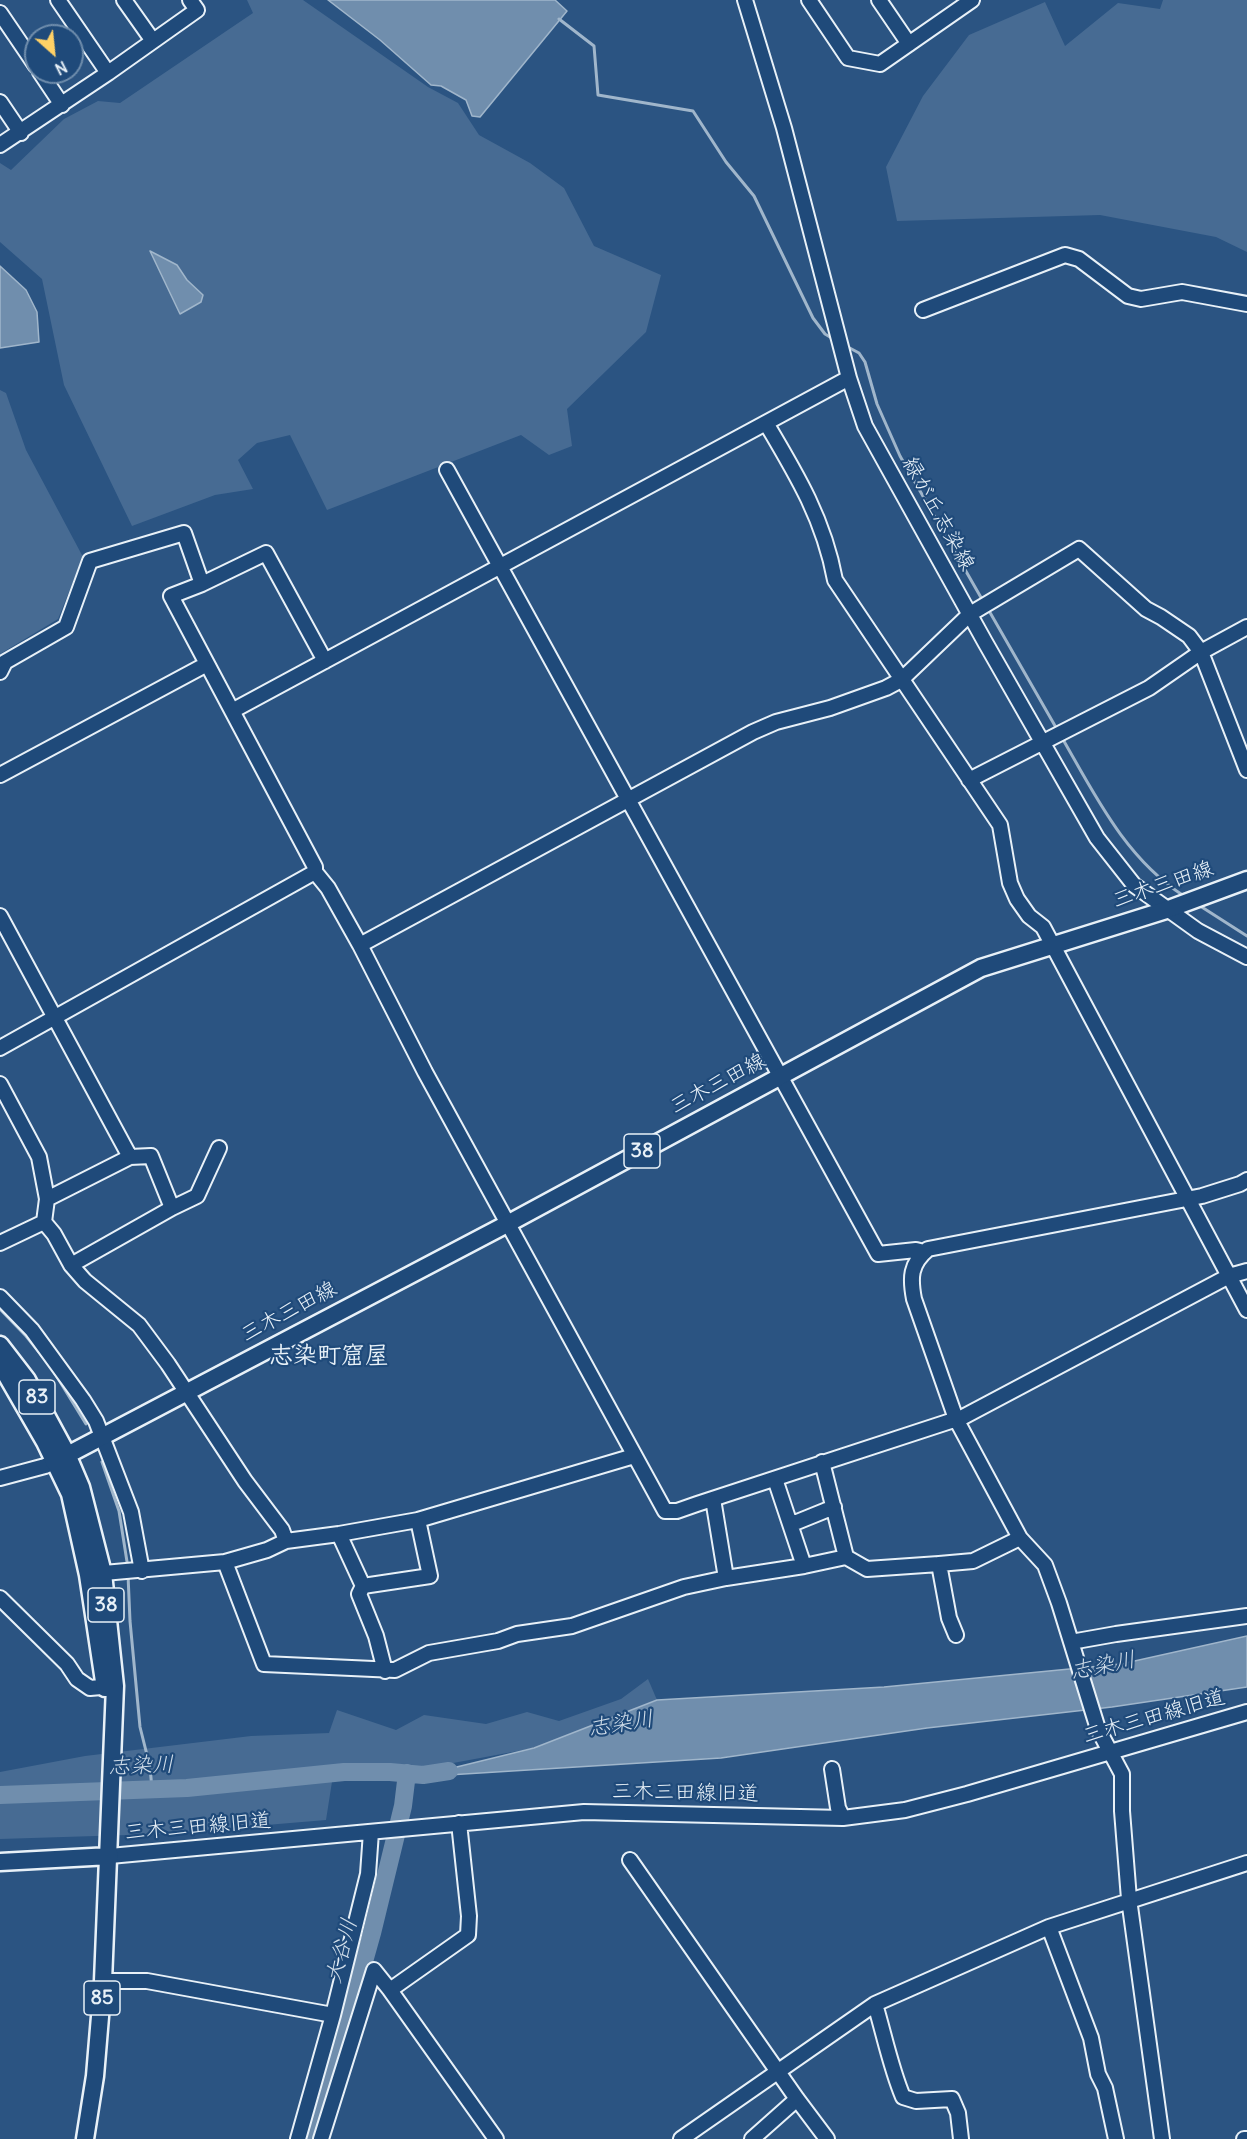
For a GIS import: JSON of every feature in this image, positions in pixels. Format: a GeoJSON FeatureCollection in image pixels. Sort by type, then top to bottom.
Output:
{"type":"FeatureCollection","features":[{"type":"Feature","properties":{"kind":"main road","name":"三木三田線"},"geometry":{"type":"LineString","coordinates":[[61,1458],[508,1223],[981,968],[1166,910],[1247,879]]}},
{"type":"Feature","properties":{"kind":"main road","name":"83"},"geometry":{"type":"LineString","coordinates":[[0,1345],[27,1380],[61,1458]]}},
{"type":"Feature","properties":{"kind":"main road","name":"83"},"geometry":{"type":"LineString","coordinates":[[0,1364],[45,1442],[61,1458]]}},
{"type":"Feature","properties":{"kind":"main road","name":"38"},"geometry":{"type":"LineString","coordinates":[[61,1458],[96,1574],[110,1687],[112,1761],[110,1856]]}},
{"type":"Feature","properties":{"kind":"main road"},"geometry":{"type":"LineString","coordinates":[[0,1862],[110,1856]]}},
{"type":"Feature","properties":{"kind":"main road","name":"85"},"geometry":{"type":"LineString","coordinates":[[85,2139],[95,2076],[104,1981],[110,1856]]}},
{"type":"Feature","properties":{"kind":"street"},"geometry":{"type":"LineString","coordinates":[[58,0],[108,73]]}},
{"type":"Feature","properties":{"kind":"street"},"geometry":{"type":"LineString","coordinates":[[124,0],[153,42]]}},
{"type":"Feature","properties":{"kind":"street"},"geometry":{"type":"LineString","coordinates":[[0,145],[62,105],[197,10],[190,0]]}},
{"type":"Feature","properties":{"kind":"street","name":"緑が丘志染線"},"geometry":{"type":"LineString","coordinates":[[745,0],[784,128],[849,378],[865,426],[1097,838],[1134,885],[1198,931],[1247,957]]}},
{"type":"Feature","properties":{"kind":"street"},"geometry":{"type":"LineString","coordinates":[[808,0],[848,58],[880,64],[972,0]]}},
{"type":"Feature","properties":{"kind":"street"},"geometry":{"type":"LineString","coordinates":[[879,0],[909,44]]}},
{"type":"Feature","properties":{"kind":"street"},"geometry":{"type":"LineString","coordinates":[[946,0],[954,12]]}},
{"type":"Feature","properties":{"kind":"street"},"geometry":{"type":"LineString","coordinates":[[0,13],[24,48]]}},
{"type":"Feature","properties":{"kind":"street"},"geometry":{"type":"LineString","coordinates":[[48,84],[62,105]]}},
{"type":"Feature","properties":{"kind":"street"},"geometry":{"type":"LineString","coordinates":[[0,102],[21,133]]}},
{"type":"Feature","properties":{"kind":"street"},"geometry":{"type":"LineString","coordinates":[[923,310],[1065,255],[1079,259],[1128,296],[1141,299],[1182,292],[1247,304]]}},
{"type":"Feature","properties":{"kind":"street"},"geometry":{"type":"LineString","coordinates":[[232,711],[849,378]]}},
{"type":"Feature","properties":{"kind":"street"},"geometry":{"type":"LineString","coordinates":[[766,423],[803,486],[829,547],[836,580],[1000,825],[1010,884],[1017,899],[1029,916],[1043,927],[1247,1310]]}},
{"type":"Feature","properties":{"kind":"street"},"geometry":{"type":"LineString","coordinates":[[447,470],[878,1254],[916,1250],[924,1252],[943,1245],[1202,1196],[1247,1180]]}},
{"type":"Feature","properties":{"kind":"street"},"geometry":{"type":"LineString","coordinates":[[0,672],[5,662],[66,627],[90,561],[184,532],[202,584]]}},
{"type":"Feature","properties":{"kind":"street"},"geometry":{"type":"LineString","coordinates":[[360,945],[753,732],[776,722],[830,708],[886,688],[901,680],[970,614],[1079,549],[1146,609],[1189,636],[1201,652],[1247,770]]}},
{"type":"Feature","properties":{"kind":"street"},"geometry":{"type":"LineString","coordinates":[[325,661],[266,553],[202,584],[171,596],[315,867],[315,872],[328,888],[360,945],[424,1072],[665,1511],[676,1511],[963,1417],[1229,1276],[1247,1270]]}},
{"type":"Feature","properties":{"kind":"street"},"geometry":{"type":"LineString","coordinates":[[969,780],[1071,730],[1149,688],[1201,652],[1247,627]]}},
{"type":"Feature","properties":{"kind":"street"},"geometry":{"type":"LineString","coordinates":[[0,775],[207,664]]}},
{"type":"Feature","properties":{"kind":"street"},"geometry":{"type":"LineString","coordinates":[[0,1048],[315,872]]}},
{"type":"Feature","properties":{"kind":"street"},"geometry":{"type":"LineString","coordinates":[[0,916],[130,1157]]}},
{"type":"Feature","properties":{"kind":"street"},"geometry":{"type":"LineString","coordinates":[[0,1084],[39,1157],[47,1199],[44,1222],[54,1234],[71,1265],[85,1281],[139,1325],[282,1530],[286,1541]]}},
{"type":"Feature","properties":{"kind":"street"},"geometry":{"type":"LineString","coordinates":[[71,1265],[197,1196],[219,1148]]}},
{"type":"Feature","properties":{"kind":"street"},"geometry":{"type":"LineString","coordinates":[[47,1199],[130,1157],[151,1156],[172,1208]]}},
{"type":"Feature","properties":{"kind":"street"},"geometry":{"type":"LineString","coordinates":[[0,1243],[44,1222]]}},
{"type":"Feature","properties":{"kind":"street"},"geometry":{"type":"LineString","coordinates":[[924,1252],[910,1280],[956,1419],[1020,1538],[1045,1565],[1098,1729],[1122,1774],[1122,1811],[1129,1899],[1162,2139]]}},
{"type":"Feature","properties":{"kind":"street"},"geometry":{"type":"LineString","coordinates":[[0,1297],[39,1338],[83,1400],[103,1437],[131,1512],[133,1572]]}},
{"type":"Feature","properties":{"kind":"street"},"geometry":{"type":"LineString","coordinates":[[96,1574],[225,1562],[267,1550],[286,1541],[418,1520],[634,1456]]}},
{"type":"Feature","properties":{"kind":"street"},"geometry":{"type":"LineString","coordinates":[[0,1478],[45,1466],[61,1458]]}},
{"type":"Feature","properties":{"kind":"street"},"geometry":{"type":"LineString","coordinates":[[822,1462],[846,1557]]}},
{"type":"Feature","properties":{"kind":"street"},"geometry":{"type":"LineString","coordinates":[[775,1479],[804,1566]]}},
{"type":"Feature","properties":{"kind":"street"},"geometry":{"type":"LineString","coordinates":[[713,1499],[726,1578]]}},
{"type":"Feature","properties":{"kind":"street"},"geometry":{"type":"LineString","coordinates":[[790,1522],[797,1522],[834,1507]]}},
{"type":"Feature","properties":{"kind":"street"},"geometry":{"type":"LineString","coordinates":[[363,1586],[430,1576],[418,1520]]}},
{"type":"Feature","properties":{"kind":"street"},"geometry":{"type":"LineString","coordinates":[[339,1534],[363,1586]]}},
{"type":"Feature","properties":{"kind":"street"},"geometry":{"type":"LineString","coordinates":[[225,1562],[264,1664],[385,1671],[395,1670],[429,1653],[498,1641],[517,1634],[572,1626],[684,1587],[726,1578],[846,1557],[867,1569],[973,1560],[1020,1538]]}},
{"type":"Feature","properties":{"kind":"street"},"geometry":{"type":"LineString","coordinates":[[939,1564],[949,1618],[956,1635]]}},
{"type":"Feature","properties":{"kind":"street"},"geometry":{"type":"LineString","coordinates":[[363,1586],[359,1594],[376,1636],[385,1671]]}},
{"type":"Feature","properties":{"kind":"street"},"geometry":{"type":"LineString","coordinates":[[0,1598],[67,1664],[77,1679],[90,1688],[110,1687]]}},
{"type":"Feature","properties":{"kind":"street"},"geometry":{"type":"LineString","coordinates":[[1071,1642],[1247,1616]]}},
{"type":"Feature","properties":{"kind":"street","name":"三木三田線旧道"},"geometry":{"type":"LineString","coordinates":[[110,1856],[584,1812],[843,1818],[905,1810],[968,1794],[1247,1712]]}},
{"type":"Feature","properties":{"kind":"street"},"geometry":{"type":"LineString","coordinates":[[832,1769],[838,1808],[843,1818]]}},
{"type":"Feature","properties":{"kind":"street"},"geometry":{"type":"LineString","coordinates":[[390,1990],[468,1935],[469,1916],[459,1823]]}},
{"type":"Feature","properties":{"kind":"street"},"geometry":{"type":"LineString","coordinates":[[298,2139],[333,2015],[368,1874],[371,1832]]}},
{"type":"Feature","properties":{"kind":"street"},"geometry":{"type":"LineString","coordinates":[[630,1860],[827,2139]]}},
{"type":"Feature","properties":{"kind":"street"},"geometry":{"type":"LineString","coordinates":[[681,2139],[874,2004],[1049,1927],[1129,1899],[1247,1863]]}},
{"type":"Feature","properties":{"kind":"street"},"geometry":{"type":"LineString","coordinates":[[1049,1927],[1090,2038],[1098,2074],[1105,2088],[1116,2139]]}},
{"type":"Feature","properties":{"kind":"street"},"geometry":{"type":"LineString","coordinates":[[321,2139],[374,1970],[496,2139]]}},
{"type":"Feature","properties":{"kind":"street"},"geometry":{"type":"LineString","coordinates":[[104,1981],[147,1981],[333,2015]]}},
{"type":"Feature","properties":{"kind":"street"},"geometry":{"type":"LineString","coordinates":[[874,2004],[893,2063],[896,2081],[903,2097],[916,2101],[952,2099],[958,2113],[961,2139]]}},
{"type":"Feature","properties":{"kind":"street"},"geometry":{"type":"LineString","coordinates":[[752,2139],[797,2099]]}},
{"type":"Feature","properties":{"kind":"shaded area"},"geometry":{"type":"Polygon","coordinates":[[[247,0],[303,0],[428,87],[458,103],[479,135],[530,163],[564,188],[594,246],[661,275],[646,332],[567,409],[572,446],[549,455],[521,435],[327,510],[290,435],[257,443],[238,460],[253,489],[215,495],[132,526],[64,385],[42,279],[0,242],[0,163],[11,170],[64,119],[98,101],[120,103],[253,13],[247,0]]]}},
{"type":"Feature","properties":{"kind":"shaded area"},"geometry":{"type":"Polygon","coordinates":[[[1163,0],[1247,0],[1247,252],[1216,237],[1100,215],[897,221],[886,167],[923,96],[969,35],[1045,2],[1065,46],[1118,3],[1160,9],[1163,0]]]}},
{"type":"Feature","properties":{"kind":"shaded area"},"geometry":{"type":"Polygon","coordinates":[[[0,390],[6,393],[26,450],[83,557],[58,619],[0,654],[0,390]]]}},
{"type":"Feature","properties":{"kind":"shaded area"},"geometry":{"type":"Polygon","coordinates":[[[648,1679],[657,1700],[534,1748],[437,1766],[334,1769],[326,1820],[159,1834],[0,1839],[0,1772],[85,1756],[251,1736],[329,1733],[337,1710],[396,1730],[424,1715],[486,1724],[527,1712],[559,1721],[621,1699],[648,1679]]]}},
{"type":"Feature","properties":{"kind":"water"},"geometry":{"type":"Polygon","coordinates":[[[328,0],[555,0],[567,11],[480,117],[472,116],[466,100],[441,86],[431,85],[380,40],[328,0]]]}},
{"type":"Feature","properties":{"kind":"water"},"geometry":{"type":"Polygon","coordinates":[[[150,251],[177,265],[187,280],[203,295],[201,302],[180,314],[150,251]]]}},
{"type":"Feature","properties":{"kind":"water"},"geometry":{"type":"Polygon","coordinates":[[[0,266],[26,290],[37,312],[39,342],[0,348],[0,266]]]}},
{"type":"Feature","properties":{"kind":"water"},"geometry":{"type":"Polygon","coordinates":[[[1247,1636],[1247,1687],[1112,1707],[927,1728],[721,1758],[416,1777],[534,1748],[657,1700],[884,1687],[1121,1664],[1247,1636]]]}},
{"type":"Feature","properties":{"kind":"waterway"},"geometry":{"type":"LineString","coordinates":[[559,19],[594,46],[598,95],[693,111],[726,162],[754,196],[813,318],[825,334],[835,340]]}},
{"type":"Feature","properties":{"kind":"waterway"},"geometry":{"type":"LineString","coordinates":[[846,346],[859,353],[865,362],[877,404],[900,456],[983,601]]}},
{"type":"Feature","properties":{"kind":"waterway"},"geometry":{"type":"LineString","coordinates":[[988,609],[1058,731]]}},
{"type":"Feature","properties":{"kind":"waterway"},"geometry":{"type":"LineString","coordinates":[[1061,736],[1099,803],[1128,844],[1163,881],[1184,896]]}},
{"type":"Feature","properties":{"kind":"waterway"},"geometry":{"type":"LineString","coordinates":[[1197,904],[1247,936]]}},
{"type":"Feature","properties":{"kind":"waterway"},"geometry":{"type":"LineString","coordinates":[[0,1309],[47,1362]]}},
{"type":"Feature","properties":{"kind":"waterway"},"geometry":{"type":"LineString","coordinates":[[54,1372],[86,1424]]}},
{"type":"Feature","properties":{"kind":"waterway"},"geometry":{"type":"LineString","coordinates":[[102,1462],[119,1511],[128,1568]]}},
{"type":"Feature","properties":{"kind":"waterway"},"geometry":{"type":"LineString","coordinates":[[128,1575],[140,1727],[150,1767],[152,1789]]}},
{"type":"Feature","properties":{"kind":"waterway","name":"志染川"},"geometry":{"type":"LineString","coordinates":[[0,1795],[187,1788],[344,1772],[423,1775],[449,1771]]}},
{"type":"Feature","properties":{"kind":"waterway","name":"大谷川"},"geometry":{"type":"LineString","coordinates":[[314,2139],[372,1933],[403,1806],[407,1773]]}},
{"type":"Feature","properties":{"kind":"district","name":"志染町窟屋"},"geometry":{"type":"Point","coordinates":[329,1356]}}]}
